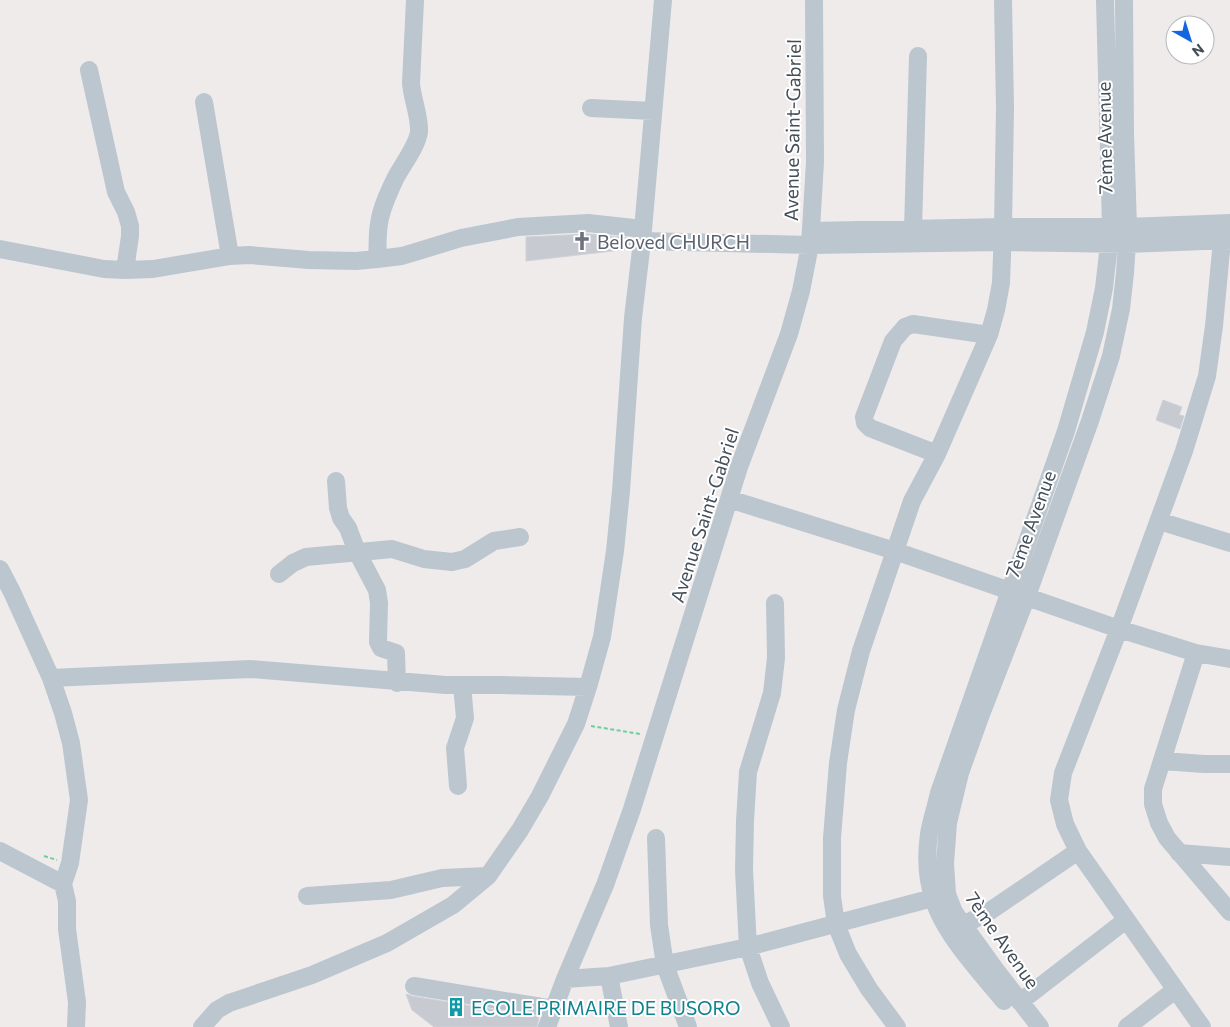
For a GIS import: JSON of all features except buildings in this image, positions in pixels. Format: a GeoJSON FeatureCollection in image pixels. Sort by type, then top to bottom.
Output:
{"type":"FeatureCollection","features":[{"type":"Feature","properties":{"kind":"street"},"geometry":{"type":"LineString","coordinates":[[378,259],[379,224],[384,204],[406,158],[416,144],[419,134],[419,122],[412,95],[411,82],[415,0]]}},
{"type":"Feature","properties":{"kind":"street"},"geometry":{"type":"LineString","coordinates":[[202,1027],[217,1010],[230,1003],[312,975],[387,944],[453,905],[488,876],[520,830],[540,796],[576,724],[602,637],[615,551],[633,318],[663,0]]}},
{"type":"Feature","properties":{"kind":"street","name":"Avenue Saint-Gabriel"},"geometry":{"type":"LineString","coordinates":[[547,1027],[605,885],[655,736],[729,499],[789,334],[801,291],[811,238],[816,162],[814,0]]}},
{"type":"Feature","properties":{"kind":"street"},"geometry":{"type":"LineString","coordinates":[[897,1027],[869,989],[848,954],[836,924],[832,896],[832,838],[838,763],[846,710],[861,651],[912,501],[937,454],[989,335],[1001,283],[1005,108],[1003,0]]}},
{"type":"Feature","properties":{"kind":"street","name":"7ème Avenue"},"geometry":{"type":"LineString","coordinates":[[1026,1027],[972,961],[957,929],[954,912],[940,897],[946,863],[948,823],[960,773],[980,717],[1019,593],[1090,421],[1111,356],[1121,309],[1119,235],[1106,0]]}},
{"type":"Feature","properties":{"kind":"street","name":"7ème Avenue"},"geometry":{"type":"LineString","coordinates":[[1119,235],[1124,0]]}},
{"type":"Feature","properties":{"kind":"street"},"geometry":{"type":"LineString","coordinates":[[913,229],[918,56]]}},
{"type":"Feature","properties":{"kind":"street"},"geometry":{"type":"LineString","coordinates":[[89,70],[116,192],[126,212],[130,226],[125,270]]}},
{"type":"Feature","properties":{"kind":"street"},"geometry":{"type":"LineString","coordinates":[[204,102],[230,256]]}},
{"type":"Feature","properties":{"kind":"street"},"geometry":{"type":"LineString","coordinates":[[591,108],[653,110]]}},
{"type":"Feature","properties":{"kind":"street"},"geometry":{"type":"LineString","coordinates":[[0,249],[104,269],[125,270],[173,266],[230,256],[249,255],[309,260],[356,261],[378,259],[402,256],[461,238],[518,227],[588,223],[642,235],[811,238],[1119,235],[1226,240],[1207,376],[1184,452],[1120,629],[1062,773],[1059,800],[1065,824],[1078,851],[1202,1027]]}},
{"type":"Feature","properties":{"kind":"street"},"geometry":{"type":"LineString","coordinates":[[1119,235],[1230,223]]}},
{"type":"Feature","properties":{"kind":"street"},"geometry":{"type":"LineString","coordinates":[[811,238],[913,229],[1003,235]]}},
{"type":"Feature","properties":{"kind":"street"},"geometry":{"type":"LineString","coordinates":[[937,454],[870,428],[865,423],[864,417],[893,340],[905,327],[913,324],[989,335]]}},
{"type":"Feature","properties":{"kind":"street"},"geometry":{"type":"LineString","coordinates":[[336,481],[338,508],[341,518],[348,528],[356,552],[377,590],[379,602],[378,642],[381,648],[396,653],[397,683]]}},
{"type":"Feature","properties":{"kind":"street"},"geometry":{"type":"LineString","coordinates":[[729,499],[895,551],[1120,629],[1196,653],[1230,659]]}},
{"type":"Feature","properties":{"kind":"street"},"geometry":{"type":"LineString","coordinates":[[1159,521],[1230,543]]}},
{"type":"Feature","properties":{"kind":"street"},"geometry":{"type":"LineString","coordinates":[[279,574],[293,563],[306,557],[392,549],[424,559],[452,562],[465,559],[494,541],[520,537]]}},
{"type":"Feature","properties":{"kind":"street"},"geometry":{"type":"LineString","coordinates":[[0,569],[24,616],[51,678],[71,743],[79,800],[70,863],[63,884],[67,902],[67,929],[77,1002],[76,1027]]}},
{"type":"Feature","properties":{"kind":"street"},"geometry":{"type":"LineString","coordinates":[[775,603],[776,658],[772,692],[748,772],[744,821],[744,870],[748,947],[760,982],[781,1027]]}},
{"type":"Feature","properties":{"kind":"street"},"geometry":{"type":"LineString","coordinates":[[1196,653],[1153,789],[1153,804],[1159,823],[1167,838],[1230,912]]}},
{"type":"Feature","properties":{"kind":"street"},"geometry":{"type":"LineString","coordinates":[[51,678],[250,669],[397,683],[588,687]]}},
{"type":"Feature","properties":{"kind":"street"},"geometry":{"type":"LineString","coordinates":[[458,786],[454,748],[465,718],[462,685]]}},
{"type":"Feature","properties":{"kind":"street"},"geometry":{"type":"LineString","coordinates":[[1163,761],[1230,764]]}},
{"type":"Feature","properties":{"kind":"street"},"geometry":{"type":"LineString","coordinates":[[656,838],[659,926],[665,965],[688,1027]]}},
{"type":"Feature","properties":{"kind":"street"},"geometry":{"type":"LineString","coordinates":[[0,851],[63,884]]}},
{"type":"Feature","properties":{"kind":"street"},"geometry":{"type":"LineString","coordinates":[[957,929],[990,911],[1078,851]]}},
{"type":"Feature","properties":{"kind":"street"},"geometry":{"type":"LineString","coordinates":[[1180,853],[1230,857]]}},
{"type":"Feature","properties":{"kind":"street"},"geometry":{"type":"LineString","coordinates":[[307,896],[391,890],[442,878],[488,876]]}},
{"type":"Feature","properties":{"kind":"street"},"geometry":{"type":"LineString","coordinates":[[565,979],[609,976],[748,947],[940,897]]}},
{"type":"Feature","properties":{"kind":"street"},"geometry":{"type":"LineString","coordinates":[[1020,1002],[1126,920]]}},
{"type":"Feature","properties":{"kind":"street","name":"7ème Avenue"},"geometry":{"type":"LineString","coordinates":[[957,929],[1040,1027]]}},
{"type":"Feature","properties":{"kind":"street"},"geometry":{"type":"LineString","coordinates":[[609,976],[619,1027]]}},
{"type":"Feature","properties":{"kind":"street"},"geometry":{"type":"LineString","coordinates":[[414,986],[554,1009]]}},
{"type":"Feature","properties":{"kind":"street"},"geometry":{"type":"LineString","coordinates":[[1127,1027],[1175,990]]}},
{"type":"Feature","properties":{"kind":"path"},"geometry":{"type":"LineString","coordinates":[[576,724],[655,736]]}},
{"type":"Feature","properties":{"kind":"place","name":"Beloved CHURCH"},"geometry":{"type":"Point","coordinates":[582,241]}},
{"type":"Feature","properties":{"kind":"place","name":"ECOLE PRIMAIRE DE BUSORO"},"geometry":{"type":"Point","coordinates":[456,1007]}}]}
